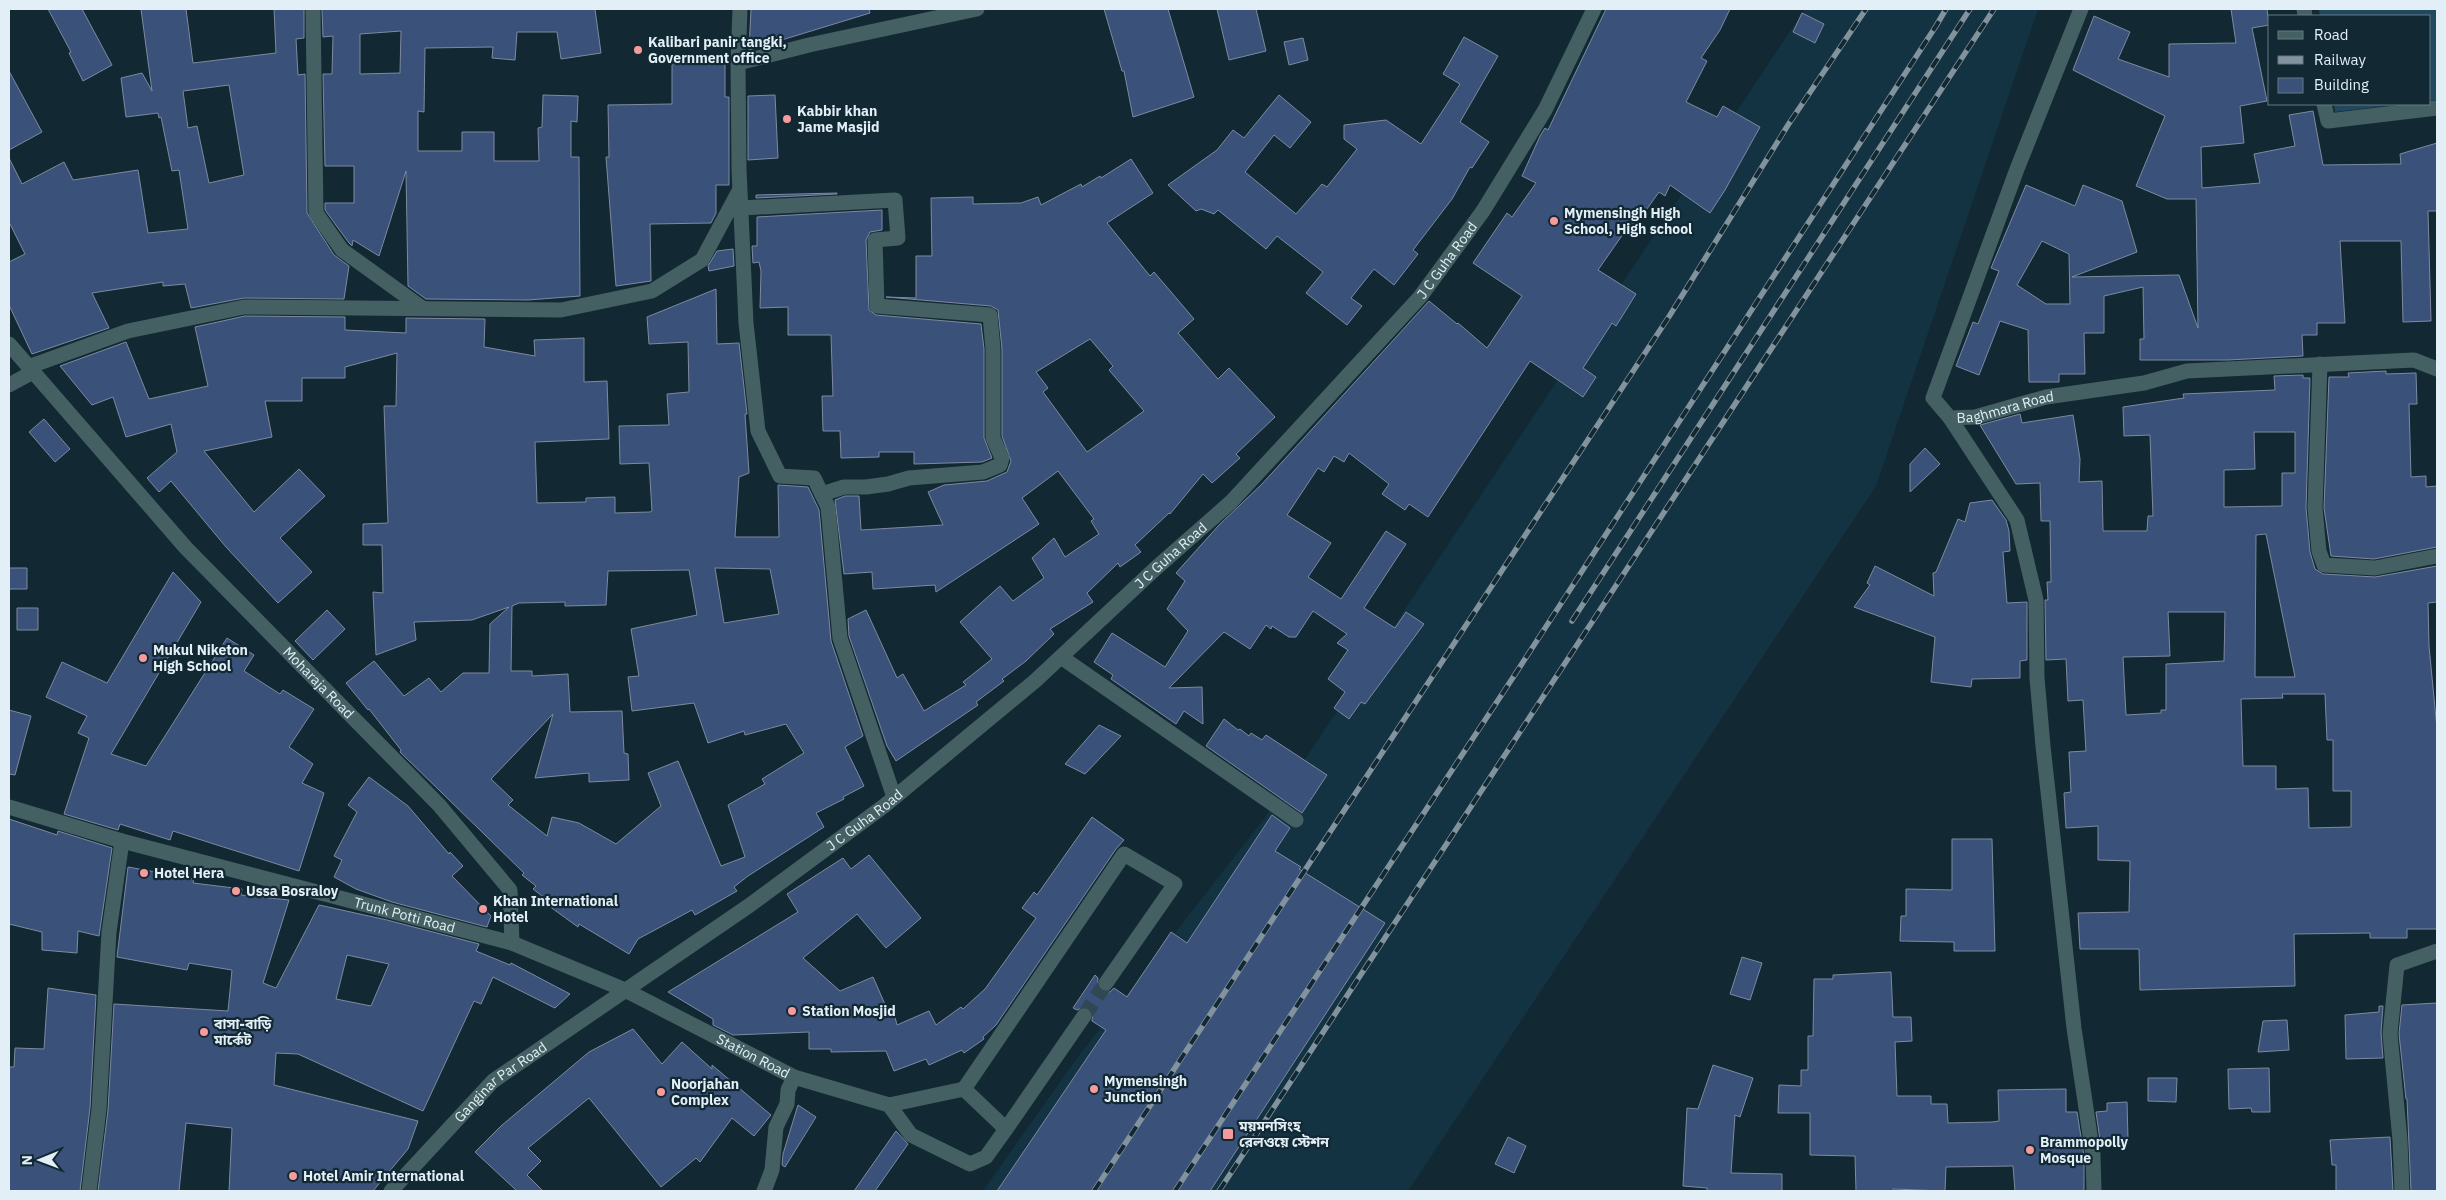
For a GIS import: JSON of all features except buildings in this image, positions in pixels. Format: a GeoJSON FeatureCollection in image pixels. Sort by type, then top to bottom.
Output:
{"type":"FeatureCollection","features":[{"type":"Feature","properties":{"kind":"street"},"geometry":{"type":"LineString","coordinates":[[313,9],[316,213],[342,250],[421,307]]}},
{"type":"Feature","properties":{"kind":"street"},"geometry":{"type":"LineString","coordinates":[[740,9],[738,63],[740,208],[746,323],[758,431],[780,476],[814,478],[828,507],[840,638],[894,798]]}},
{"type":"Feature","properties":{"kind":"street"},"geometry":{"type":"LineString","coordinates":[[738,63],[809,45],[977,9]]}},
{"type":"Feature","properties":{"kind":"street","name":"J C Guha Road"},"geometry":{"type":"LineString","coordinates":[[625,990],[750,905],[894,798],[1035,681],[1230,502],[1420,297],[1483,211],[1545,110],[1594,9]]}},
{"type":"Feature","properties":{"kind":"street","name":"Baghmara Road"},"geometry":{"type":"LineString","coordinates":[[2084,9],[2017,169],[1933,398],[1950,418],[1975,417],[2046,397],[2144,383],[2187,371],[2414,360],[2437,368]]}},
{"type":"Feature","properties":{"kind":"street"},"geometry":{"type":"LineString","coordinates":[[2324,105],[2328,121],[2437,108]]}},
{"type":"Feature","properties":{"kind":"street"},"geometry":{"type":"LineString","coordinates":[[9,384],[31,369],[128,331],[244,307],[421,307],[561,310],[652,291],[702,260],[740,189]]}},
{"type":"Feature","properties":{"kind":"street"},"geometry":{"type":"LineString","coordinates":[[740,208],[895,200],[898,238],[875,240],[877,306],[990,314],[993,349],[993,438],[1002,458],[1000,466],[983,472],[909,478],[888,484],[866,487],[844,487],[822,494]]}},
{"type":"Feature","properties":{"kind":"street","name":"Moharaja Road"},"geometry":{"type":"LineString","coordinates":[[9,344],[186,548],[439,805],[510,890],[512,943]]}},
{"type":"Feature","properties":{"kind":"street"},"geometry":{"type":"LineString","coordinates":[[2320,364],[2315,508],[2319,550],[2324,565],[2375,568],[2437,556]]}},
{"type":"Feature","properties":{"kind":"street"},"geometry":{"type":"LineString","coordinates":[[1950,418],[2017,520],[2036,600],[2038,678],[2043,746],[2074,1028],[2093,1155],[2094,1191]]}},
{"type":"Feature","properties":{"kind":"street"},"geometry":{"type":"LineString","coordinates":[[1061,657],[1296,820]]}},
{"type":"Feature","properties":{"kind":"street","name":"Trunk Potti Road"},"geometry":{"type":"LineString","coordinates":[[9,807],[122,841],[512,943]]}},
{"type":"Feature","properties":{"kind":"street"},"geometry":{"type":"LineString","coordinates":[[90,1191],[99,1109],[109,932],[122,841]]}},
{"type":"Feature","properties":{"kind":"street"},"geometry":{"type":"LineString","coordinates":[[1006,1129],[964,1089],[1124,854],[1175,884],[1106,983]]}},
{"type":"Feature","properties":{"kind":"street"},"geometry":{"type":"LineString","coordinates":[[512,943],[625,990]]}},
{"type":"Feature","properties":{"kind":"street"},"geometry":{"type":"LineString","coordinates":[[2402,1191],[2400,1140],[2390,1034],[2397,965],[2437,951]]}},
{"type":"Feature","properties":{"kind":"street","name":"Station Road"},"geometry":{"type":"LineString","coordinates":[[625,990],[794,1077],[889,1105],[964,1089]]}},
{"type":"Feature","properties":{"kind":"street","name":"Ganginar Par Road"},"geometry":{"type":"LineString","coordinates":[[391,1191],[493,1080],[625,990]]}},
{"type":"Feature","properties":{"kind":"street"},"geometry":{"type":"LineString","coordinates":[[889,1105],[911,1135],[970,1164],[986,1157],[1084,1016]]}},
{"type":"Feature","properties":{"kind":"street"},"geometry":{"type":"LineString","coordinates":[[764,1191],[772,1170],[776,1127],[787,1104],[788,1090],[794,1077]]}},
{"type":"Feature","properties":{"kind":"shaded area"},"geometry":{"type":"Polygon","coordinates":[[[1805,9],[2038,9],[1876,486],[1408,1191],[983,1191],[1074,1062],[1264,819],[1805,9]]]}},
{"type":"Feature","properties":{"kind":"shaded area"},"geometry":{"type":"Polygon","coordinates":[[[2319,9],[2437,9],[2437,100],[2431,101],[2431,15],[2320,15],[2319,9]]]}},
{"type":"Feature","properties":{"kind":"shaded area"},"geometry":{"type":"Polygon","coordinates":[[[2334,105],[2394,105],[2335,112],[2334,105]]]}},
{"type":"Feature","properties":{"kind":"tunnel"},"geometry":{"type":"LineString","coordinates":[[1084,1016],[1106,983]]}},
{"type":"Feature","properties":{"kind":"railway"},"geometry":{"type":"LineString","coordinates":[[1094,1191],[1670,315],[1788,125],[1866,9]]}},
{"type":"Feature","properties":{"kind":"railway"},"geometry":{"type":"LineString","coordinates":[[1175,1191],[1512,679],[1946,9]]}},
{"type":"Feature","properties":{"kind":"railway"},"geometry":{"type":"LineString","coordinates":[[1572,621],[1970,9]]}},
{"type":"Feature","properties":{"kind":"railway"},"geometry":{"type":"LineString","coordinates":[[1219,1191],[1994,9]]}},
{"type":"Feature","properties":{"kind":"place","name":"Kalibari panir tangki, Government office"},"geometry":{"type":"Point","coordinates":[638,50]}},
{"type":"Feature","properties":{"kind":"place","name":"Kabbir khan Jame Masjid"},"geometry":{"type":"Point","coordinates":[787,119]}},
{"type":"Feature","properties":{"kind":"place","name":"Mymensingh High School, High school"},"geometry":{"type":"Point","coordinates":[1554,221]}},
{"type":"Feature","properties":{"kind":"place","name":"Mukul Niketon High School"},"geometry":{"type":"Point","coordinates":[143,658]}},
{"type":"Feature","properties":{"kind":"place","name":"Hotel Hera"},"geometry":{"type":"Point","coordinates":[144,873]}},
{"type":"Feature","properties":{"kind":"place","name":"Ussa Bosraloy"},"geometry":{"type":"Point","coordinates":[236,891]}},
{"type":"Feature","properties":{"kind":"place","name":"Khan International Hotel"},"geometry":{"type":"Point","coordinates":[483,909]}},
{"type":"Feature","properties":{"kind":"place","name":"Station Mosjid"},"geometry":{"type":"Point","coordinates":[792,1011]}},
{"type":"Feature","properties":{"kind":"place","name":"বাসা-বাড়ি মার্কেট"},"geometry":{"type":"Point","coordinates":[204,1032]}},
{"type":"Feature","properties":{"kind":"place","name":"Mymensingh Junction"},"geometry":{"type":"Point","coordinates":[1094,1089]}},
{"type":"Feature","properties":{"kind":"place","name":"Noorjahan Complex"},"geometry":{"type":"Point","coordinates":[661,1092]}},
{"type":"Feature","properties":{"kind":"place","name":"ময়মনসিংহ রেলওয়ে স্টেশন"},"geometry":{"type":"Point","coordinates":[1228,1134]}},
{"type":"Feature","properties":{"kind":"place","name":"Brammopolly Mosque"},"geometry":{"type":"Point","coordinates":[2030,1150]}},
{"type":"Feature","properties":{"kind":"place","name":"Hotel Amir International"},"geometry":{"type":"Point","coordinates":[293,1176]}}]}
